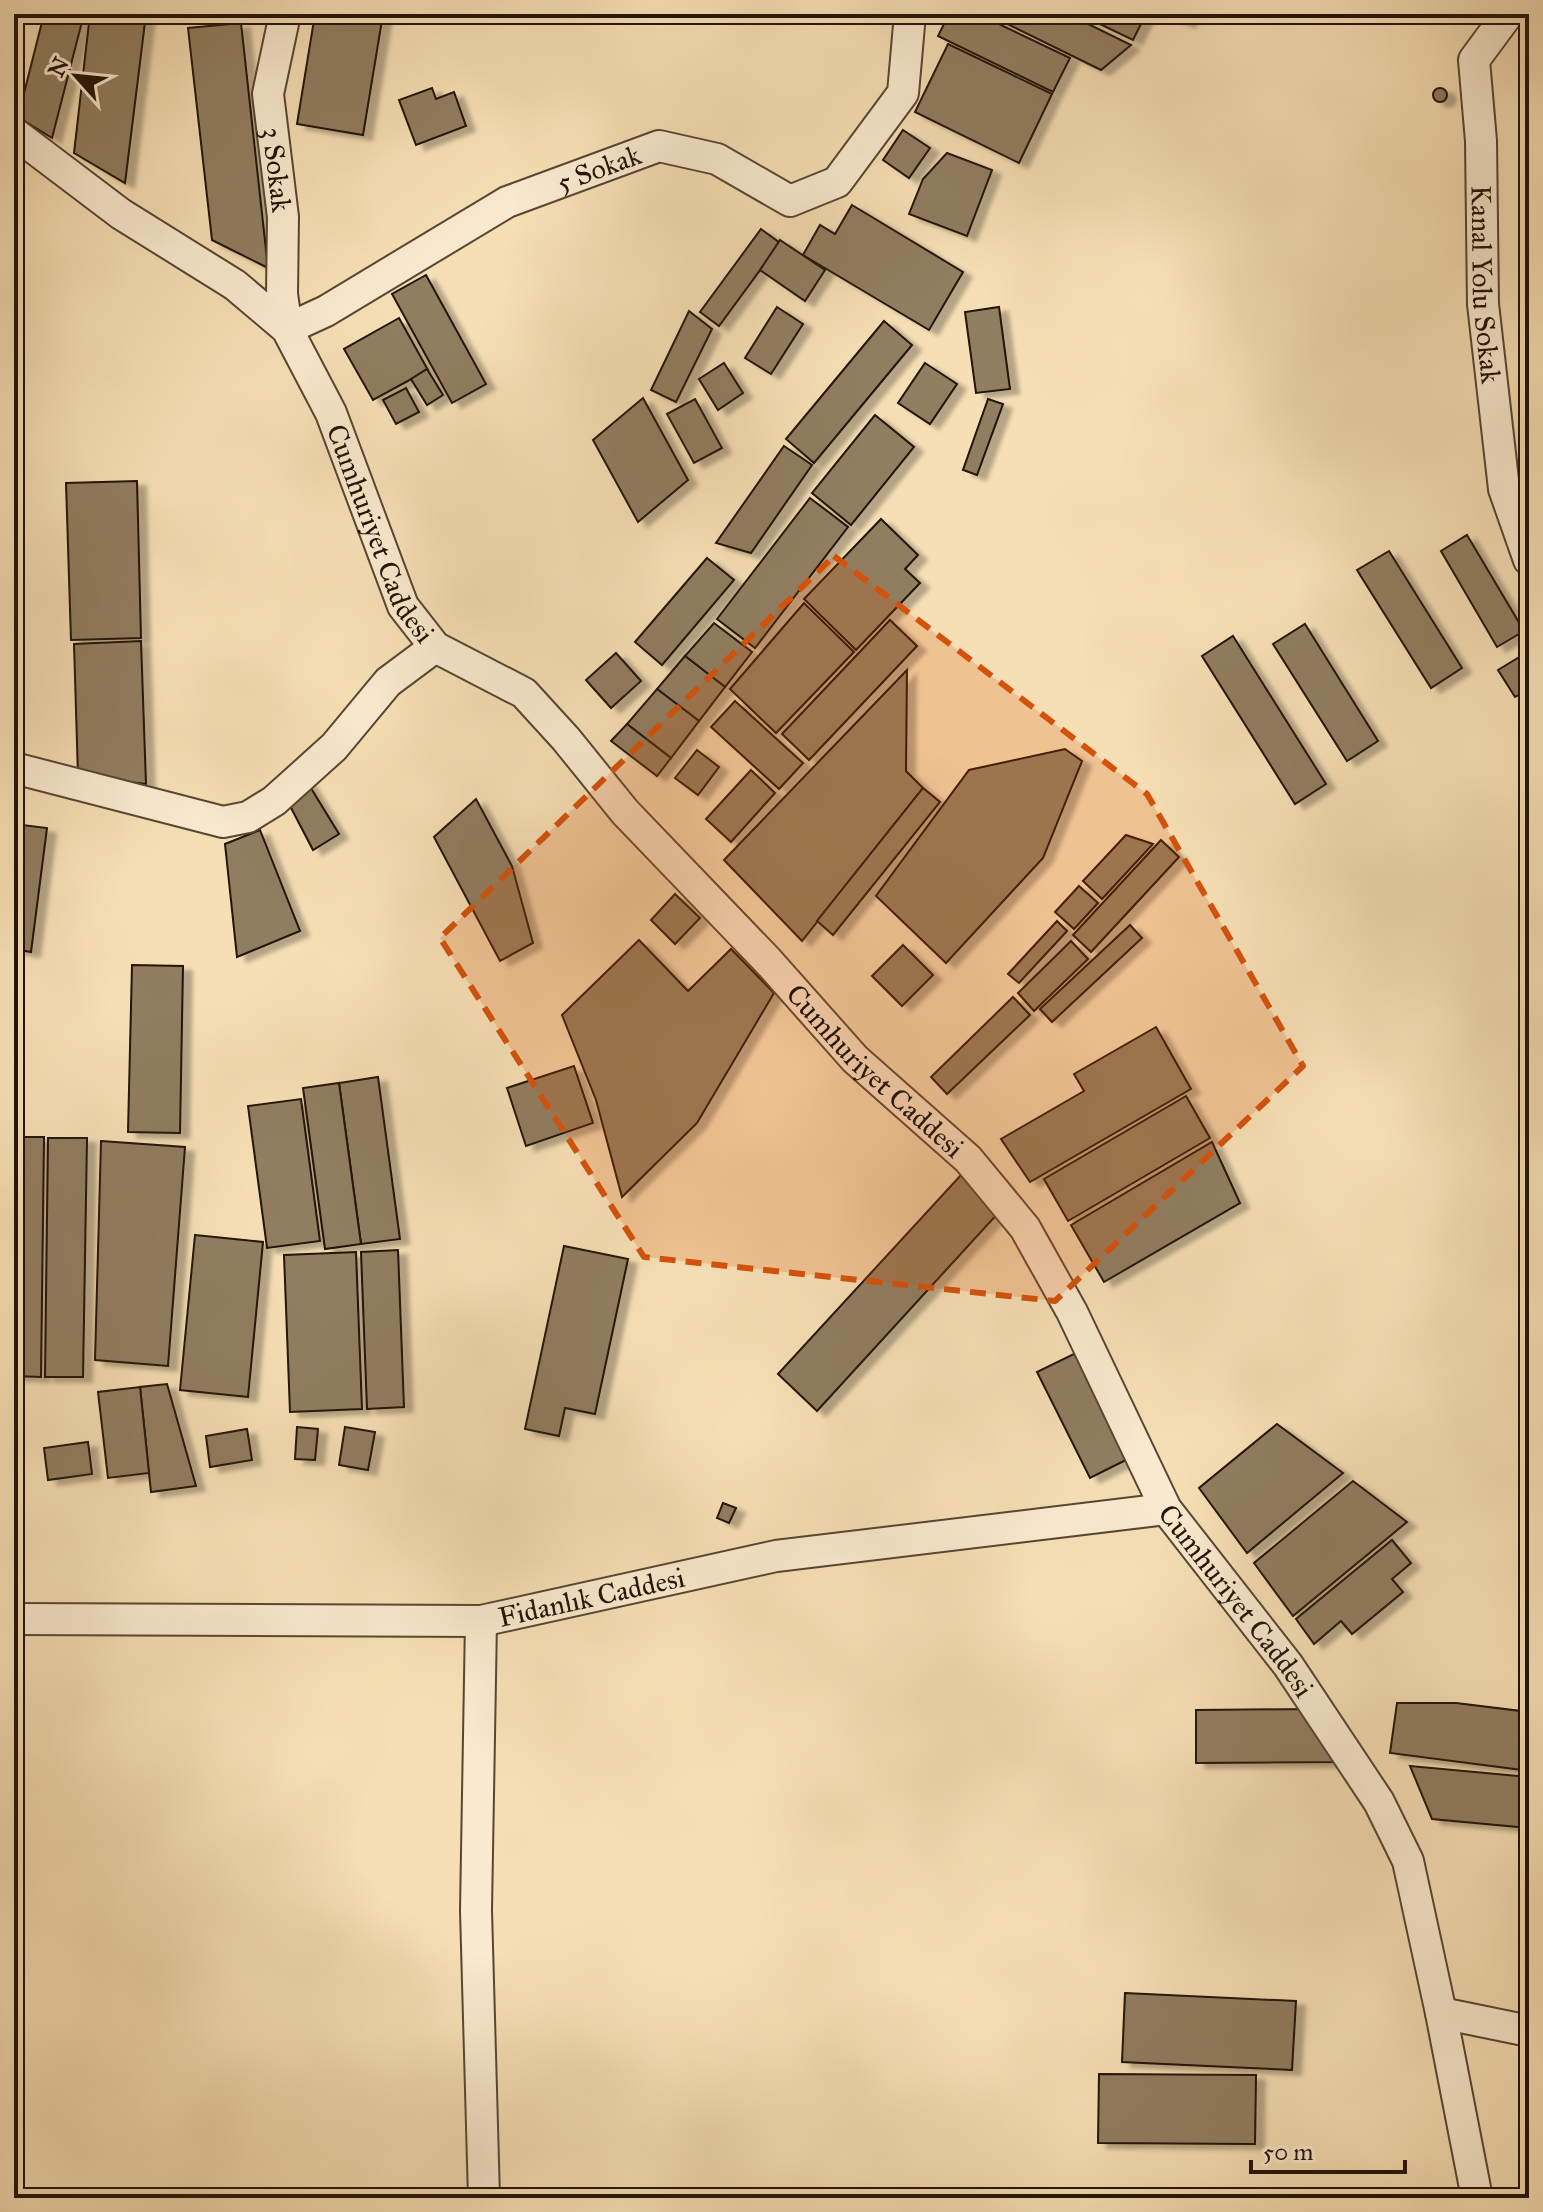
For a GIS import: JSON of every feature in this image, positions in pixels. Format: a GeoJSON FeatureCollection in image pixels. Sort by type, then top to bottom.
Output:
{"type":"FeatureCollection","features":[{"type":"Feature","properties":{"kind":"street","name":"3 Sokak"},"geometry":{"type":"LineString","coordinates":[[285,14],[268,94],[283,217],[282,294],[287,329]]}},
{"type":"Feature","properties":{"kind":"street","name":"5 Sokak"},"geometry":{"type":"LineString","coordinates":[[287,329],[326,311],[507,202],[659,146],[717,159],[790,201],[837,182],[903,93],[910,14]]}},
{"type":"Feature","properties":{"kind":"street","name":"Kanal Yolu Sokak"},"geometry":{"type":"LineString","coordinates":[[1508,14],[1474,60],[1481,141],[1483,304],[1504,489],[1529,560]]}},
{"type":"Feature","properties":{"kind":"street","name":"Cumhuriyet Caddesi"},"geometry":{"type":"LineString","coordinates":[[14,133],[121,214],[235,285],[287,329],[331,413],[403,606],[435,647],[524,693],[625,812],[768,961],[855,1059],[968,1159],[1025,1228],[1072,1312],[1166,1509],[1288,1665],[1379,1802],[1408,1861],[1477,2198]]}},
{"type":"Feature","properties":{"kind":"street"},"geometry":{"type":"LineString","coordinates":[[14,768],[223,822],[248,817],[274,801],[334,747],[388,682],[435,647]]}},
{"type":"Feature","properties":{"kind":"street","name":"Fidanlık Caddesi"},"geometry":{"type":"LineString","coordinates":[[14,1619],[481,1621],[776,1556],[1166,1509]]}},
{"type":"Feature","properties":{"kind":"street"},"geometry":{"type":"LineString","coordinates":[[481,1621],[476,1910],[484,2198]]}},
{"type":"Feature","properties":{"kind":"street"},"geometry":{"type":"LineString","coordinates":[[1441,2013],[1529,2031]]}},
{"type":"Feature","properties":{"kind":"highlighted area"},"geometry":{"type":"Polygon","coordinates":[[[834,556],[1147,794],[1303,1066],[1055,1301],[644,1257],[440,938],[834,556]]]}},
{"type":"Feature","properties":{"kind":"building"},"geometry":{"type":"Polygon","coordinates":[[[44,14],[84,14],[52,138],[18,117],[44,14]]]}},
{"type":"Feature","properties":{"kind":"building"},"geometry":{"type":"Polygon","coordinates":[[[90,14],[146,14],[125,183],[74,153],[90,14]]]}},
{"type":"Feature","properties":{"kind":"building"},"geometry":{"type":"Polygon","coordinates":[[[315,14],[383,14],[363,135],[297,124],[315,14]]]}},
{"type":"Feature","properties":{"kind":"building"},"geometry":{"type":"Polygon","coordinates":[[[949,14],[978,14],[1070,58],[1053,92],[938,36],[949,14]]]}},
{"type":"Feature","properties":{"kind":"building"},"geometry":{"type":"Polygon","coordinates":[[[987,14],[1068,14],[1131,45],[1101,70],[987,14]]]}},
{"type":"Feature","properties":{"kind":"building"},"geometry":{"type":"Polygon","coordinates":[[[1079,14],[1146,14],[1133,40],[1079,14]]]}},
{"type":"Feature","properties":{"kind":"building"},"geometry":{"type":"Polygon","coordinates":[[[1168,14],[1190,14],[1186,23],[1168,14]]]}},
{"type":"Feature","properties":{"kind":"building"},"geometry":{"type":"Polygon","coordinates":[[[241,23],[268,268],[212,240],[188,28],[241,23]]]}},
{"type":"Feature","properties":{"kind":"building"},"geometry":{"type":"Polygon","coordinates":[[[948,44],[1052,94],[1019,163],[915,112],[948,44]]]}},
{"type":"Feature","properties":{"kind":"building"},"geometry":{"type":"Polygon","coordinates":[[[432,88],[436,99],[454,92],[466,126],[416,145],[399,100],[432,88]]]}},
{"type":"Feature","properties":{"kind":"building"},"geometry":{"type":"Polygon","coordinates":[[[1440,88],[1447,95],[1440,102],[1433,95],[1440,88]]]}},
{"type":"Feature","properties":{"kind":"building"},"geometry":{"type":"Polygon","coordinates":[[[903,130],[930,148],[909,178],[883,160],[903,130]]]}},
{"type":"Feature","properties":{"kind":"building"},"geometry":{"type":"Polygon","coordinates":[[[947,153],[992,170],[967,236],[909,214],[923,179],[947,153]]]}},
{"type":"Feature","properties":{"kind":"building"},"geometry":{"type":"Polygon","coordinates":[[[852,205],[963,272],[929,330],[803,255],[820,225],[835,234],[852,205]]]}},
{"type":"Feature","properties":{"kind":"building"},"geometry":{"type":"Polygon","coordinates":[[[761,229],[780,243],[719,326],[700,312],[761,229]]]}},
{"type":"Feature","properties":{"kind":"building"},"geometry":{"type":"Polygon","coordinates":[[[780,240],[825,270],[805,301],[760,270],[780,240]]]}},
{"type":"Feature","properties":{"kind":"building"},"geometry":{"type":"Polygon","coordinates":[[[426,275],[486,384],[452,403],[392,294],[426,275]]]}},
{"type":"Feature","properties":{"kind":"building"},"geometry":{"type":"Polygon","coordinates":[[[777,307],[803,324],[771,374],[745,358],[777,307]]]}},
{"type":"Feature","properties":{"kind":"building"},"geometry":{"type":"Polygon","coordinates":[[[999,307],[1010,389],[976,393],[965,312],[999,307]]]}},
{"type":"Feature","properties":{"kind":"building"},"geometry":{"type":"Polygon","coordinates":[[[689,311],[712,329],[676,402],[651,390],[689,311]]]}},
{"type":"Feature","properties":{"kind":"building"},"geometry":{"type":"Polygon","coordinates":[[[399,318],[428,370],[373,400],[344,349],[399,318]]]}},
{"type":"Feature","properties":{"kind":"building"},"geometry":{"type":"Polygon","coordinates":[[[884,321],[912,345],[814,463],[786,439],[884,321]]]}},
{"type":"Feature","properties":{"kind":"building"},"geometry":{"type":"Polygon","coordinates":[[[724,363],[743,393],[718,410],[699,379],[724,363]]]}},
{"type":"Feature","properties":{"kind":"building"},"geometry":{"type":"Polygon","coordinates":[[[925,363],[957,384],[930,424],[898,403],[925,363]]]}},
{"type":"Feature","properties":{"kind":"building"},"geometry":{"type":"Polygon","coordinates":[[[427,369],[443,395],[427,405],[411,379],[427,369]]]}},
{"type":"Feature","properties":{"kind":"building"},"geometry":{"type":"Polygon","coordinates":[[[406,388],[419,412],[396,424],[383,400],[406,388]]]}},
{"type":"Feature","properties":{"kind":"building"},"geometry":{"type":"Polygon","coordinates":[[[643,398],[688,480],[638,522],[593,440],[643,398]]]}},
{"type":"Feature","properties":{"kind":"building"},"geometry":{"type":"Polygon","coordinates":[[[695,399],[722,448],[694,463],[667,414],[695,399]]]}},
{"type":"Feature","properties":{"kind":"building"},"geometry":{"type":"Polygon","coordinates":[[[988,399],[1003,404],[977,475],[963,470],[988,399]]]}},
{"type":"Feature","properties":{"kind":"building"},"geometry":{"type":"Polygon","coordinates":[[[875,415],[914,447],[851,525],[812,493],[875,415]]]}},
{"type":"Feature","properties":{"kind":"building"},"geometry":{"type":"Polygon","coordinates":[[[784,446],[812,465],[751,553],[716,543],[784,446]]]}},
{"type":"Feature","properties":{"kind":"building"},"geometry":{"type":"Polygon","coordinates":[[[137,481],[141,638],[71,640],[66,483],[137,481]]]}},
{"type":"Feature","properties":{"kind":"building"},"geometry":{"type":"Polygon","coordinates":[[[810,498],[848,527],[755,648],[717,619],[810,498]]]}},
{"type":"Feature","properties":{"kind":"building"},"geometry":{"type":"Polygon","coordinates":[[[881,519],[918,555],[905,569],[920,583],[856,650],[804,599],[881,519]]]}},
{"type":"Feature","properties":{"kind":"building"},"geometry":{"type":"Polygon","coordinates":[[[1467,535],[1524,631],[1497,647],[1441,551],[1467,535]]]}},
{"type":"Feature","properties":{"kind":"building"},"geometry":{"type":"Polygon","coordinates":[[[1389,551],[1462,668],[1431,688],[1357,570],[1389,551]]]}},
{"type":"Feature","properties":{"kind":"building"},"geometry":{"type":"Polygon","coordinates":[[[707,558],[734,580],[662,665],[635,642],[707,558]]]}},
{"type":"Feature","properties":{"kind":"building"},"geometry":{"type":"Polygon","coordinates":[[[804,603],[854,652],[776,733],[730,689],[804,603]]]}},
{"type":"Feature","properties":{"kind":"building"},"geometry":{"type":"Polygon","coordinates":[[[890,620],[917,646],[809,760],[782,734],[890,620]]]}},
{"type":"Feature","properties":{"kind":"building"},"geometry":{"type":"Polygon","coordinates":[[[714,623],[752,652],[725,687],[685,656],[714,623]]]}},
{"type":"Feature","properties":{"kind":"building"},"geometry":{"type":"Polygon","coordinates":[[[1305,624],[1378,741],[1347,761],[1273,644],[1305,624]]]}},
{"type":"Feature","properties":{"kind":"building"},"geometry":{"type":"Polygon","coordinates":[[[1233,636],[1326,784],[1295,804],[1202,656],[1233,636]]]}},
{"type":"Feature","properties":{"kind":"building"},"geometry":{"type":"Polygon","coordinates":[[[141,641],[146,784],[78,776],[74,644],[141,641]]]}},
{"type":"Feature","properties":{"kind":"building"},"geometry":{"type":"Polygon","coordinates":[[[1529,651],[1529,689],[1515,697],[1498,670],[1529,651]]]}},
{"type":"Feature","properties":{"kind":"building"},"geometry":{"type":"Polygon","coordinates":[[[616,653],[641,681],[611,708],[586,680],[616,653]]]}},
{"type":"Feature","properties":{"kind":"building"},"geometry":{"type":"Polygon","coordinates":[[[685,656],[725,687],[699,721],[657,689],[685,656]]]}},
{"type":"Feature","properties":{"kind":"building"},"geometry":{"type":"Polygon","coordinates":[[[907,670],[906,771],[923,788],[802,941],[724,860],[907,670]]]}},
{"type":"Feature","properties":{"kind":"building"},"geometry":{"type":"Polygon","coordinates":[[[657,689],[699,721],[671,758],[627,724],[657,689]]]}},
{"type":"Feature","properties":{"kind":"building"},"geometry":{"type":"Polygon","coordinates":[[[735,701],[803,763],[779,789],[711,727],[735,701]]]}},
{"type":"Feature","properties":{"kind":"building"},"geometry":{"type":"Polygon","coordinates":[[[627,724],[671,758],[657,776],[611,741],[627,724]]]}},
{"type":"Feature","properties":{"kind":"building"},"geometry":{"type":"Polygon","coordinates":[[[1065,749],[1082,761],[1043,858],[946,963],[876,896],[969,770],[1065,749]]]}},
{"type":"Feature","properties":{"kind":"building"},"geometry":{"type":"Polygon","coordinates":[[[697,750],[719,767],[698,795],[675,778],[697,750]]]}},
{"type":"Feature","properties":{"kind":"building"},"geometry":{"type":"Polygon","coordinates":[[[751,770],[775,793],[731,842],[706,819],[751,770]]]}},
{"type":"Feature","properties":{"kind":"building"},"geometry":{"type":"Polygon","coordinates":[[[306,780],[339,834],[313,850],[288,802],[306,780]]]}},
{"type":"Feature","properties":{"kind":"building"},"geometry":{"type":"Polygon","coordinates":[[[923,788],[940,802],[833,935],[817,921],[923,788]]]}},
{"type":"Feature","properties":{"kind":"building"},"geometry":{"type":"Polygon","coordinates":[[[476,799],[512,866],[533,943],[500,961],[434,837],[476,799]]]}},
{"type":"Feature","properties":{"kind":"building"},"geometry":{"type":"Polygon","coordinates":[[[14,824],[47,828],[31,952],[14,949],[14,824]]]}},
{"type":"Feature","properties":{"kind":"building"},"geometry":{"type":"Polygon","coordinates":[[[260,830],[300,931],[237,957],[225,844],[260,830]]]}},
{"type":"Feature","properties":{"kind":"building"},"geometry":{"type":"Polygon","coordinates":[[[1126,835],[1153,844],[1102,899],[1083,881],[1126,835]]]}},
{"type":"Feature","properties":{"kind":"building"},"geometry":{"type":"Polygon","coordinates":[[[1161,840],[1179,857],[1091,952],[1073,935],[1161,840]]]}},
{"type":"Feature","properties":{"kind":"building"},"geometry":{"type":"Polygon","coordinates":[[[1079,886],[1098,903],[1074,929],[1055,912],[1079,886]]]}},
{"type":"Feature","properties":{"kind":"building"},"geometry":{"type":"Polygon","coordinates":[[[675,894],[700,918],[675,944],[651,920],[675,894]]]}},
{"type":"Feature","properties":{"kind":"building"},"geometry":{"type":"Polygon","coordinates":[[[1057,921],[1067,931],[1019,983],[1008,974],[1057,921]]]}},
{"type":"Feature","properties":{"kind":"building"},"geometry":{"type":"Polygon","coordinates":[[[1130,925],[1142,938],[1052,1022],[1040,1009],[1130,925]]]}},
{"type":"Feature","properties":{"kind":"building"},"geometry":{"type":"Polygon","coordinates":[[[639,940],[688,991],[731,949],[774,993],[697,1123],[622,1197],[596,1100],[562,1015],[639,940]]]}},
{"type":"Feature","properties":{"kind":"building"},"geometry":{"type":"Polygon","coordinates":[[[1071,941],[1088,959],[1034,1011],[1018,993],[1071,941]]]}},
{"type":"Feature","properties":{"kind":"building"},"geometry":{"type":"Polygon","coordinates":[[[903,945],[933,975],[902,1006],[872,976],[903,945]]]}},
{"type":"Feature","properties":{"kind":"building"},"geometry":{"type":"Polygon","coordinates":[[[132,965],[183,966],[180,1133],[128,1132],[132,965]]]}},
{"type":"Feature","properties":{"kind":"building"},"geometry":{"type":"Polygon","coordinates":[[[1013,997],[1030,1015],[947,1094],[931,1077],[1013,997]]]}},
{"type":"Feature","properties":{"kind":"building"},"geometry":{"type":"Polygon","coordinates":[[[1156,1027],[1191,1089],[1030,1182],[1001,1139],[1084,1091],[1074,1074],[1156,1027]]]}},
{"type":"Feature","properties":{"kind":"building"},"geometry":{"type":"Polygon","coordinates":[[[574,1066],[593,1123],[526,1146],[507,1088],[574,1066]]]}},
{"type":"Feature","properties":{"kind":"building"},"geometry":{"type":"Polygon","coordinates":[[[378,1077],[400,1239],[361,1244],[339,1083],[378,1077]]]}},
{"type":"Feature","properties":{"kind":"building"},"geometry":{"type":"Polygon","coordinates":[[[339,1083],[361,1244],[325,1249],[303,1088],[339,1083]]]}},
{"type":"Feature","properties":{"kind":"building"},"geometry":{"type":"Polygon","coordinates":[[[1186,1096],[1210,1138],[1068,1221],[1044,1179],[1186,1096]]]}},
{"type":"Feature","properties":{"kind":"building"},"geometry":{"type":"Polygon","coordinates":[[[301,1099],[320,1241],[267,1248],[248,1106],[301,1099]]]}},
{"type":"Feature","properties":{"kind":"building"},"geometry":{"type":"Polygon","coordinates":[[[14,1137],[44,1137],[41,1377],[14,1376],[14,1137]]]}},
{"type":"Feature","properties":{"kind":"building"},"geometry":{"type":"Polygon","coordinates":[[[48,1138],[87,1138],[83,1377],[45,1377],[48,1138]]]}},
{"type":"Feature","properties":{"kind":"building"},"geometry":{"type":"Polygon","coordinates":[[[101,1141],[185,1147],[168,1366],[95,1360],[101,1141]]]}},
{"type":"Feature","properties":{"kind":"building"},"geometry":{"type":"Polygon","coordinates":[[[1212,1142],[1240,1203],[1104,1282],[1071,1225],[1212,1142]]]}},
{"type":"Feature","properties":{"kind":"building"},"geometry":{"type":"Polygon","coordinates":[[[961,1175],[1000,1211],[817,1411],[778,1374],[961,1175]]]}},
{"type":"Feature","properties":{"kind":"building"},"geometry":{"type":"Polygon","coordinates":[[[195,1235],[263,1242],[248,1397],[180,1390],[195,1235]]]}},
{"type":"Feature","properties":{"kind":"building"},"geometry":{"type":"Polygon","coordinates":[[[564,1246],[628,1259],[595,1414],[565,1408],[559,1436],[525,1429],[564,1246]]]}},
{"type":"Feature","properties":{"kind":"building"},"geometry":{"type":"Polygon","coordinates":[[[398,1250],[404,1407],[367,1409],[361,1252],[398,1250]]]}},
{"type":"Feature","properties":{"kind":"building"},"geometry":{"type":"Polygon","coordinates":[[[356,1252],[362,1409],[290,1412],[284,1255],[356,1252]]]}},
{"type":"Feature","properties":{"kind":"building"},"geometry":{"type":"Polygon","coordinates":[[[1082,1350],[1134,1456],[1090,1478],[1037,1372],[1082,1350]]]}},
{"type":"Feature","properties":{"kind":"building"},"geometry":{"type":"Polygon","coordinates":[[[167,1384],[196,1486],[151,1492],[140,1387],[167,1384]]]}},
{"type":"Feature","properties":{"kind":"building"},"geometry":{"type":"Polygon","coordinates":[[[140,1387],[149,1473],[108,1478],[98,1392],[140,1387]]]}},
{"type":"Feature","properties":{"kind":"building"},"geometry":{"type":"Polygon","coordinates":[[[1277,1424],[1343,1473],[1247,1553],[1199,1488],[1277,1424]]]}},
{"type":"Feature","properties":{"kind":"building"},"geometry":{"type":"Polygon","coordinates":[[[297,1427],[318,1429],[315,1460],[295,1459],[297,1427]]]}},
{"type":"Feature","properties":{"kind":"building"},"geometry":{"type":"Polygon","coordinates":[[[345,1427],[375,1432],[368,1470],[339,1465],[345,1427]]]}},
{"type":"Feature","properties":{"kind":"building"},"geometry":{"type":"Polygon","coordinates":[[[247,1429],[252,1460],[210,1467],[206,1436],[247,1429]]]}},
{"type":"Feature","properties":{"kind":"building"},"geometry":{"type":"Polygon","coordinates":[[[88,1442],[92,1474],[48,1480],[44,1448],[88,1442]]]}},
{"type":"Feature","properties":{"kind":"building"},"geometry":{"type":"Polygon","coordinates":[[[1353,1481],[1407,1522],[1293,1616],[1254,1563],[1353,1481]]]}},
{"type":"Feature","properties":{"kind":"building"},"geometry":{"type":"Polygon","coordinates":[[[723,1503],[736,1508],[729,1523],[717,1518],[723,1503]]]}},
{"type":"Feature","properties":{"kind":"building"},"geometry":{"type":"Polygon","coordinates":[[[1392,1540],[1411,1563],[1392,1579],[1403,1592],[1352,1634],[1341,1621],[1314,1644],[1296,1619],[1392,1540]]]}},
{"type":"Feature","properties":{"kind":"building"},"geometry":{"type":"Polygon","coordinates":[[[1397,1703],[1456,1703],[1529,1712],[1529,1771],[1390,1753],[1397,1703]]]}},
{"type":"Feature","properties":{"kind":"building"},"geometry":{"type":"Polygon","coordinates":[[[1315,1709],[1348,1762],[1196,1763],[1196,1710],[1315,1709]]]}},
{"type":"Feature","properties":{"kind":"building"},"geometry":{"type":"Polygon","coordinates":[[[1410,1766],[1529,1777],[1529,1828],[1432,1819],[1410,1766]]]}},
{"type":"Feature","properties":{"kind":"building"},"geometry":{"type":"Polygon","coordinates":[[[1125,1993],[1296,2001],[1292,2070],[1122,2062],[1125,1993]]]}},
{"type":"Feature","properties":{"kind":"building"},"geometry":{"type":"Polygon","coordinates":[[[1099,2074],[1256,2075],[1255,2144],[1098,2143],[1099,2074]]]}}]}
